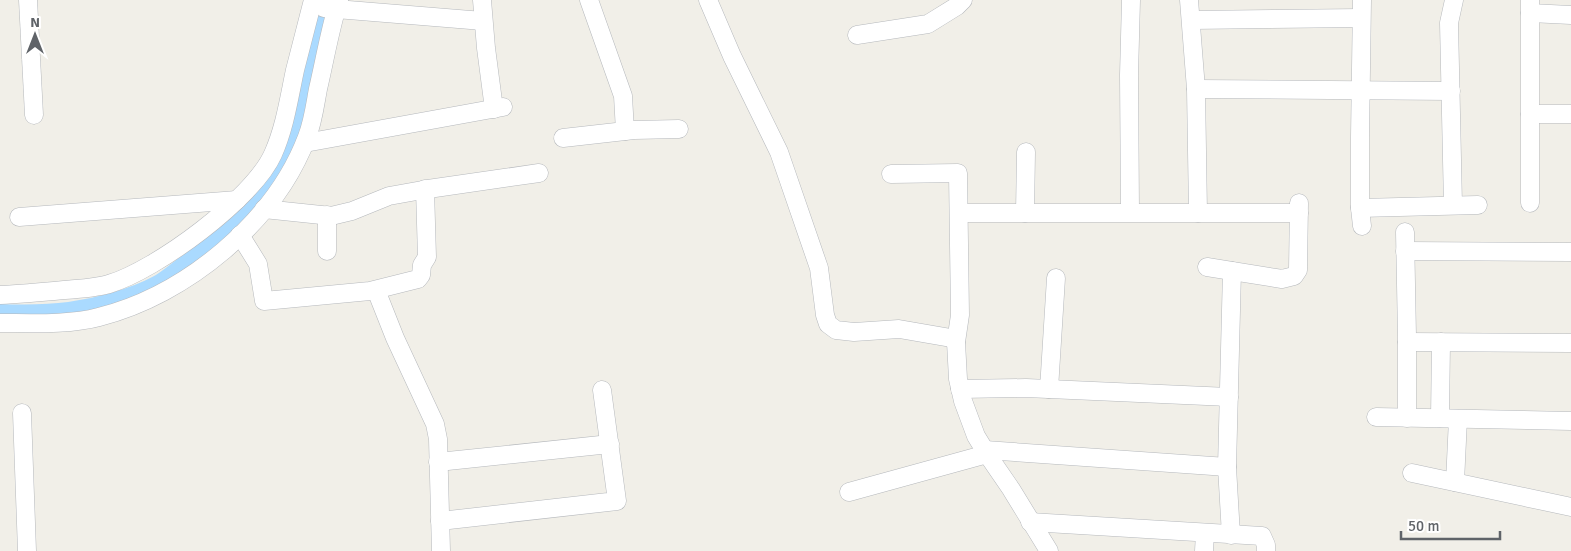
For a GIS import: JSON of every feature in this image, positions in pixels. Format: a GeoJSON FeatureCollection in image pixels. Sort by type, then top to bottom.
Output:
{"type":"FeatureCollection","features":[{"type":"Feature","properties":{"kind":"street"},"geometry":{"type":"LineString","coordinates":[[28,0],[34,115]]}},
{"type":"Feature","properties":{"kind":"street"},"geometry":{"type":"LineString","coordinates":[[305,143],[499,108],[482,0]]}},
{"type":"Feature","properties":{"kind":"street"},"geometry":{"type":"LineString","coordinates":[[589,0],[623,96],[625,131]]}},
{"type":"Feature","properties":{"kind":"street"},"geometry":{"type":"LineString","coordinates":[[708,0],[732,56],[779,152],[819,268],[825,315],[828,324],[836,330],[854,332],[899,329],[952,338],[956,342]]}},
{"type":"Feature","properties":{"kind":"street"},"geometry":{"type":"LineString","coordinates":[[857,36],[928,24],[957,6],[963,0]]}},
{"type":"Feature","properties":{"kind":"street"},"geometry":{"type":"LineString","coordinates":[[1130,212],[1129,75],[1131,0]]}},
{"type":"Feature","properties":{"kind":"street"},"geometry":{"type":"LineString","coordinates":[[1189,0],[1196,89],[1198,213]]}},
{"type":"Feature","properties":{"kind":"street"},"geometry":{"type":"LineString","coordinates":[[1362,0],[1360,90],[1360,208],[1362,226]]}},
{"type":"Feature","properties":{"kind":"street"},"geometry":{"type":"LineString","coordinates":[[1453,205],[1450,24],[1454,0]]}},
{"type":"Feature","properties":{"kind":"street"},"geometry":{"type":"LineString","coordinates":[[324,5],[484,21]]}},
{"type":"Feature","properties":{"kind":"street"},"geometry":{"type":"LineString","coordinates":[[0,295],[109,284],[127,293],[155,297],[183,281],[208,263],[240,235],[264,209],[283,184],[305,143],[314,112],[324,5]]}},
{"type":"Feature","properties":{"kind":"street"},"geometry":{"type":"LineString","coordinates":[[0,323],[98,318],[169,254],[237,200],[252,185],[272,156],[286,120],[295,71],[324,5]]}},
{"type":"Feature","properties":{"kind":"street"},"geometry":{"type":"LineString","coordinates":[[1530,203],[1530,6],[1571,15]]}},
{"type":"Feature","properties":{"kind":"street"},"geometry":{"type":"LineString","coordinates":[[1191,20],[1361,18]]}},
{"type":"Feature","properties":{"kind":"street"},"geometry":{"type":"LineString","coordinates":[[1196,89],[1451,91]]}},
{"type":"Feature","properties":{"kind":"street"},"geometry":{"type":"LineString","coordinates":[[1530,114],[1571,114]]}},
{"type":"Feature","properties":{"kind":"street"},"geometry":{"type":"LineString","coordinates":[[563,138],[625,131],[679,129]]}},
{"type":"Feature","properties":{"kind":"street"},"geometry":{"type":"LineString","coordinates":[[1025,213],[1026,152]]}},
{"type":"Feature","properties":{"kind":"street"},"geometry":{"type":"LineString","coordinates":[[264,209],[327,215],[352,211],[389,196],[539,173]]}},
{"type":"Feature","properties":{"kind":"street"},"geometry":{"type":"LineString","coordinates":[[891,174],[958,174],[960,315],[956,342],[963,401],[976,436],[1049,551]]}},
{"type":"Feature","properties":{"kind":"street"},"geometry":{"type":"LineString","coordinates":[[240,235],[258,264],[264,301],[376,290],[418,279],[421,275],[422,265],[427,257],[425,189]]}},
{"type":"Feature","properties":{"kind":"street"},"geometry":{"type":"LineString","coordinates":[[20,216],[237,200]]}},
{"type":"Feature","properties":{"kind":"street"},"geometry":{"type":"LineString","coordinates":[[1360,208],[1478,205]]}},
{"type":"Feature","properties":{"kind":"street"},"geometry":{"type":"LineString","coordinates":[[960,213],[1198,213],[1299,208],[1298,270],[1294,276],[1282,279],[1207,267]]}},
{"type":"Feature","properties":{"kind":"street"},"geometry":{"type":"LineString","coordinates":[[327,215],[327,251]]}},
{"type":"Feature","properties":{"kind":"street"},"geometry":{"type":"LineString","coordinates":[[1405,232],[1406,418]]}},
{"type":"Feature","properties":{"kind":"street"},"geometry":{"type":"LineString","coordinates":[[1405,251],[1571,252]]}},
{"type":"Feature","properties":{"kind":"street"},"geometry":{"type":"LineString","coordinates":[[1231,535],[1227,467],[1232,271]]}},
{"type":"Feature","properties":{"kind":"street"},"geometry":{"type":"LineString","coordinates":[[1049,389],[1056,278]]}},
{"type":"Feature","properties":{"kind":"street"},"geometry":{"type":"LineString","coordinates":[[376,290],[395,338],[435,424],[438,439],[441,551]]}},
{"type":"Feature","properties":{"kind":"street"},"geometry":{"type":"LineString","coordinates":[[1407,342],[1571,343]]}},
{"type":"Feature","properties":{"kind":"street"},"geometry":{"type":"LineString","coordinates":[[1440,342],[1440,418]]}},
{"type":"Feature","properties":{"kind":"street"},"geometry":{"type":"LineString","coordinates":[[960,388],[1049,389],[1229,397]]}},
{"type":"Feature","properties":{"kind":"street"},"geometry":{"type":"LineString","coordinates":[[440,521],[617,501],[602,390]]}},
{"type":"Feature","properties":{"kind":"street"},"geometry":{"type":"LineString","coordinates":[[22,413],[27,551]]}},
{"type":"Feature","properties":{"kind":"street"},"geometry":{"type":"LineString","coordinates":[[1376,417],[1571,421]]}},
{"type":"Feature","properties":{"kind":"street"},"geometry":{"type":"LineString","coordinates":[[1455,482],[1458,418]]}},
{"type":"Feature","properties":{"kind":"street"},"geometry":{"type":"LineString","coordinates":[[438,462],[610,444]]}},
{"type":"Feature","properties":{"kind":"street"},"geometry":{"type":"LineString","coordinates":[[848,492],[986,452],[1227,467]]}},
{"type":"Feature","properties":{"kind":"street"},"geometry":{"type":"LineString","coordinates":[[1412,473],[1571,507]]}},
{"type":"Feature","properties":{"kind":"street"},"geometry":{"type":"LineString","coordinates":[[1030,522],[1262,536],[1266,545],[1266,551]]}},
{"type":"Feature","properties":{"kind":"street"},"geometry":{"type":"LineString","coordinates":[[1204,551],[1205,533]]}},
{"type":"Feature","properties":{"kind":"waterway"},"geometry":{"type":"LineString","coordinates":[[0,311],[34,312],[69,309],[136,292],[166,277],[229,227],[255,200],[267,184],[295,131],[324,0]]}}]}
